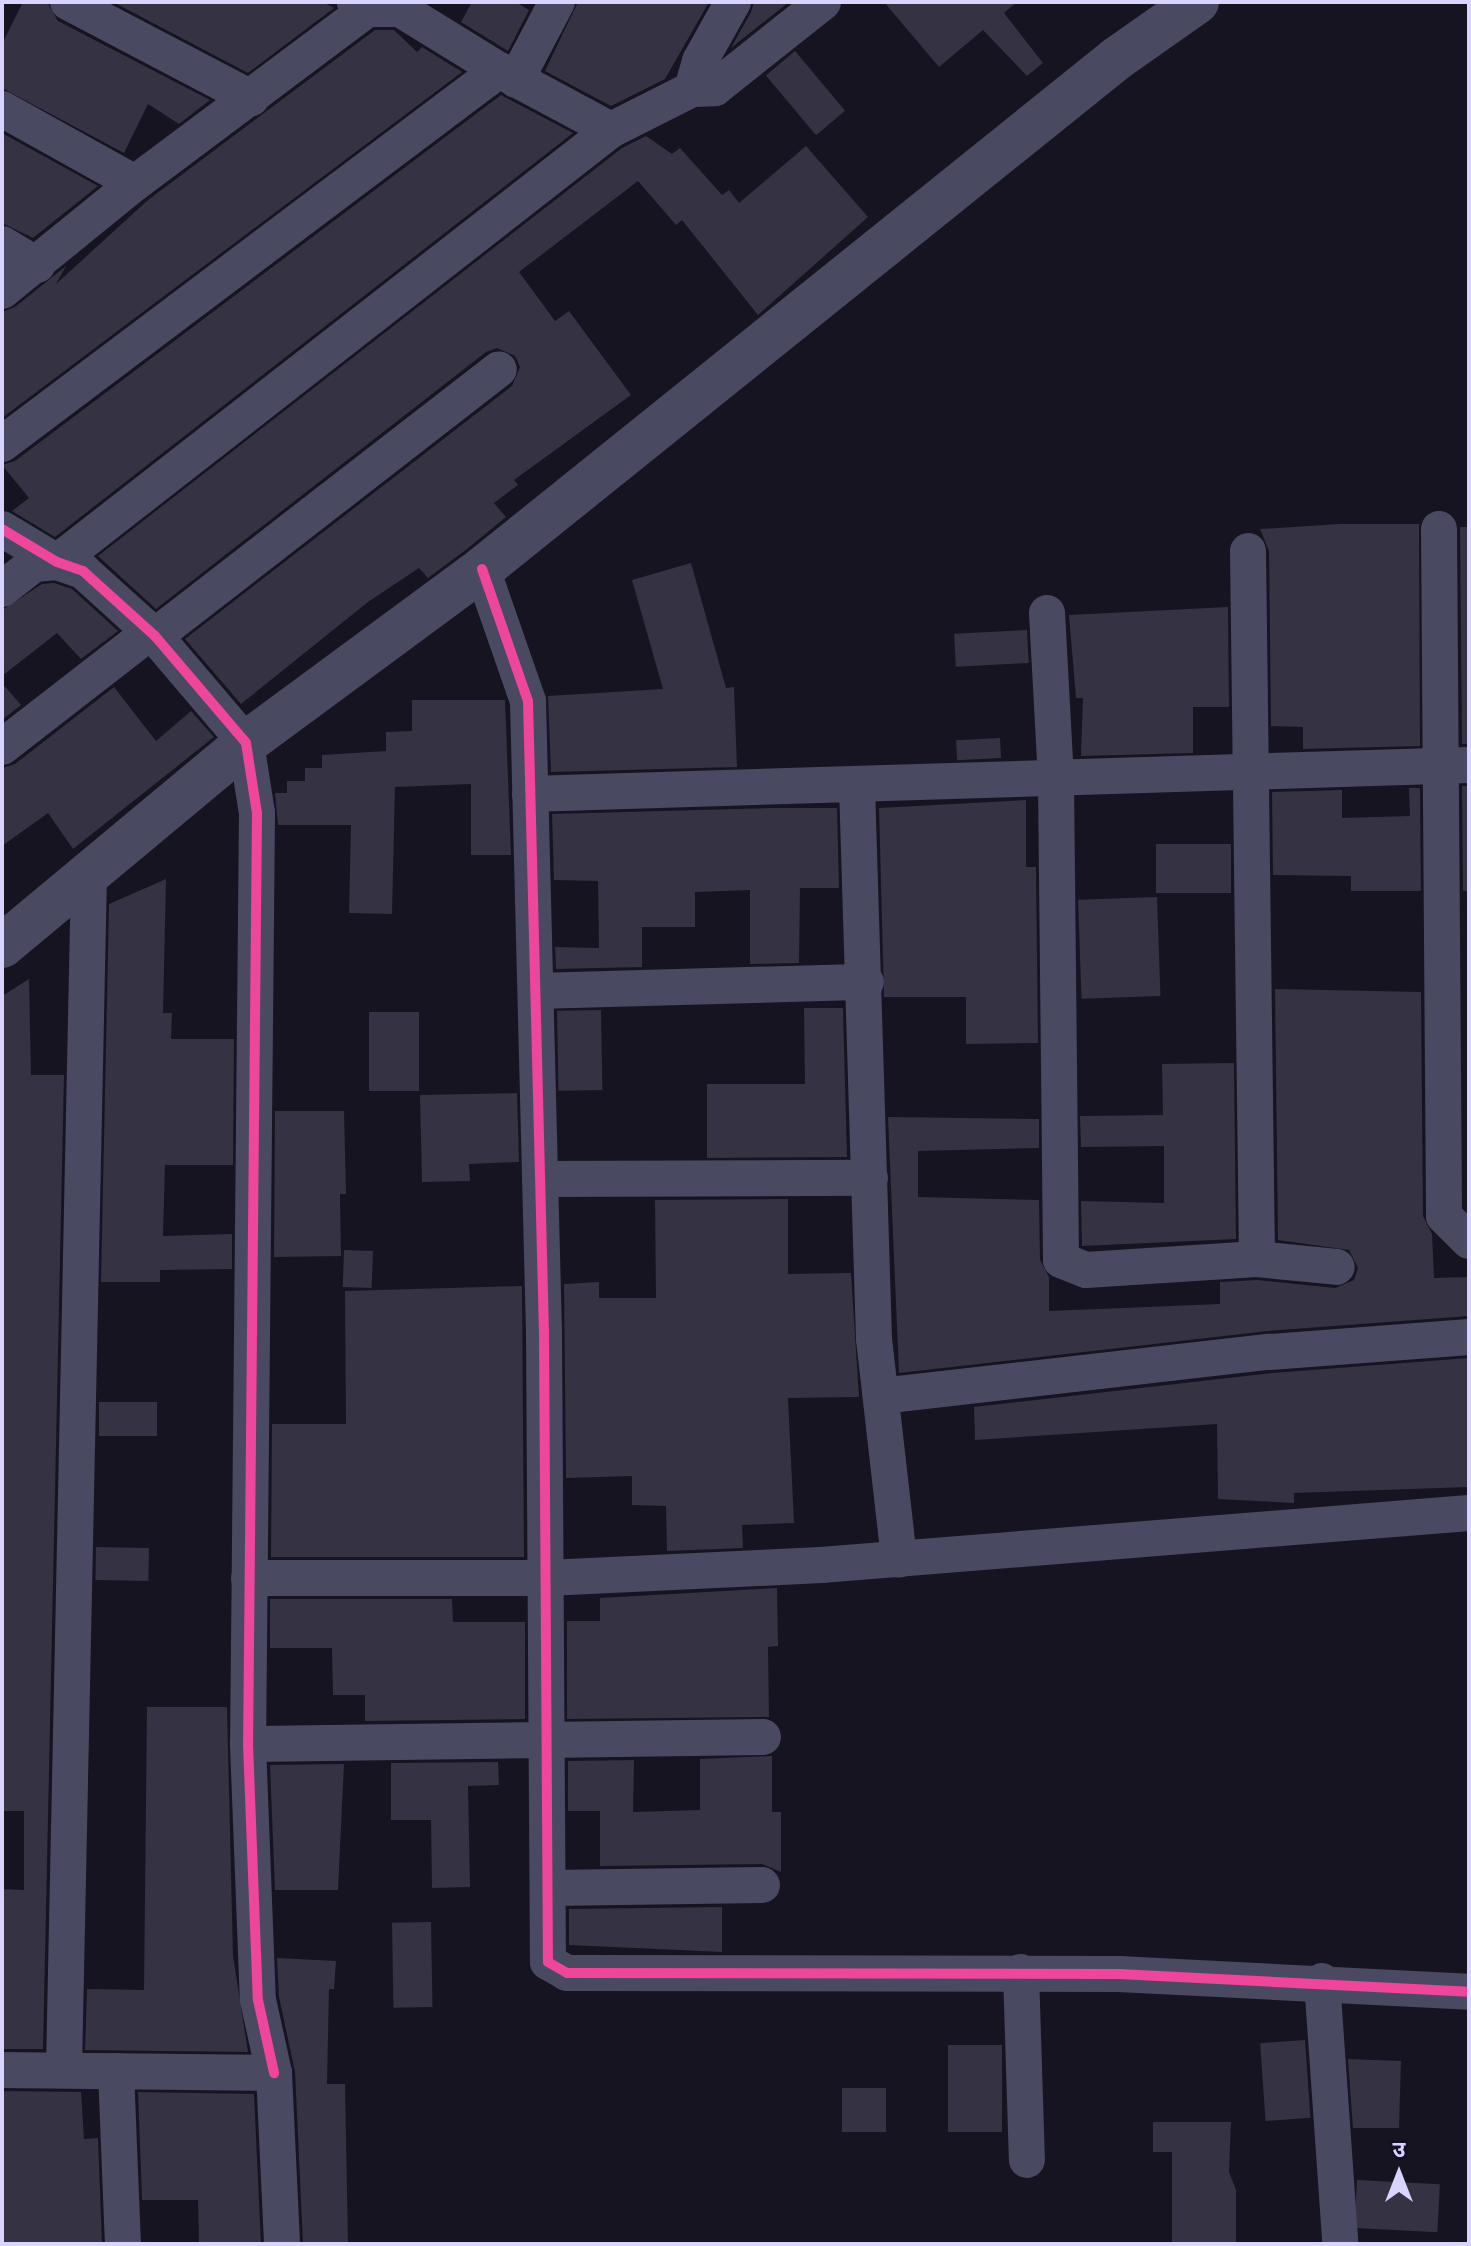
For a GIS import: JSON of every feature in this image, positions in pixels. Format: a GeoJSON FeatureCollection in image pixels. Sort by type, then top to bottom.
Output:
{"type":"FeatureCollection","features":[{"type":"Feature","properties":{"kind":"street"},"geometry":{"type":"LineString","coordinates":[[68,2],[251,98]]}},
{"type":"Feature","properties":{"kind":"street"},"geometry":{"type":"LineString","coordinates":[[2,444],[508,75],[557,2]]}},
{"type":"Feature","properties":{"kind":"street"},"geometry":{"type":"LineString","coordinates":[[692,89],[700,61],[733,2]]}},
{"type":"Feature","properties":{"kind":"street"},"geometry":{"type":"LineString","coordinates":[[2,589],[34,564],[57,562],[611,130],[692,89],[715,88],[823,2]]}},
{"type":"Feature","properties":{"kind":"street"},"geometry":{"type":"LineString","coordinates":[[2,946],[246,743],[482,569],[1116,59],[1197,2]]}},
{"type":"Feature","properties":{"kind":"street"},"geometry":{"type":"LineString","coordinates":[[2,291],[135,183],[382,6],[611,130]]}},
{"type":"Feature","properties":{"kind":"street"},"geometry":{"type":"LineString","coordinates":[[2,109],[135,183]]}},
{"type":"Feature","properties":{"kind":"street"},"geometry":{"type":"LineString","coordinates":[[2,244],[37,265]]}},
{"type":"Feature","properties":{"kind":"street"},"geometry":{"type":"LineString","coordinates":[[2,747],[499,369]]}},
{"type":"Feature","properties":{"kind":"street"},"geometry":{"type":"LineString","coordinates":[[2,529],[57,562],[83,571],[152,635],[246,743],[257,813],[248,1744],[258,2000],[274,2073],[282,2244]]}},
{"type":"Feature","properties":{"kind":"street"},"geometry":{"type":"LineString","coordinates":[[1439,529],[1456,766],[1444,1216],[1469,1241]]}},
{"type":"Feature","properties":{"kind":"street"},"geometry":{"type":"LineString","coordinates":[[1248,551],[1253,774],[1249,969],[1257,1259]]}},
{"type":"Feature","properties":{"kind":"street"},"geometry":{"type":"LineString","coordinates":[[482,569],[528,701],[547,1578],[548,1962],[567,1973],[1021,1972],[1322,1981],[1469,1992]]}},
{"type":"Feature","properties":{"kind":"street"},"geometry":{"type":"LineString","coordinates":[[1047,613],[1056,780],[1061,1260],[1086,1270],[1257,1259],[1337,1267]]}},
{"type":"Feature","properties":{"kind":"street"},"geometry":{"type":"LineString","coordinates":[[530,794],[1456,766]]}},
{"type":"Feature","properties":{"kind":"street"},"geometry":{"type":"LineString","coordinates":[[857,786],[866,982],[870,1178],[881,1396],[899,1560]]}},
{"type":"Feature","properties":{"kind":"street"},"geometry":{"type":"LineString","coordinates":[[64,2068],[89,874]]}},
{"type":"Feature","properties":{"kind":"street"},"geometry":{"type":"LineString","coordinates":[[536,991],[866,982]]}},
{"type":"Feature","properties":{"kind":"street"},"geometry":{"type":"LineString","coordinates":[[540,1179],[870,1178]]}},
{"type":"Feature","properties":{"kind":"street"},"geometry":{"type":"LineString","coordinates":[[881,1396],[1270,1352],[1469,1337]]}},
{"type":"Feature","properties":{"kind":"street"},"geometry":{"type":"LineString","coordinates":[[249,1578],[547,1578],[899,1560],[1469,1513]]}},
{"type":"Feature","properties":{"kind":"street"},"geometry":{"type":"LineString","coordinates":[[248,1744],[549,1737],[763,1737]]}},
{"type":"Feature","properties":{"kind":"street"},"geometry":{"type":"LineString","coordinates":[[550,1888],[762,1885]]}},
{"type":"Feature","properties":{"kind":"street"},"geometry":{"type":"LineString","coordinates":[[1021,1972],[1027,2160]]}},
{"type":"Feature","properties":{"kind":"street"},"geometry":{"type":"LineString","coordinates":[[1322,1981],[1340,2241]]}},
{"type":"Feature","properties":{"kind":"street"},"geometry":{"type":"LineString","coordinates":[[2,2070],[64,2068],[274,2073]]}},
{"type":"Feature","properties":{"kind":"street"},"geometry":{"type":"LineString","coordinates":[[116,2071],[123,2244]]}},
{"type":"Feature","properties":{"kind":"building"},"geometry":{"type":"Polygon","coordinates":[[[23,2],[47,2],[58,21],[210,100],[179,124],[148,104],[124,153],[2,88],[2,44],[23,2]]]}},
{"type":"Feature","properties":{"kind":"building"},"geometry":{"type":"Polygon","coordinates":[[[113,2],[323,2],[334,8],[248,73],[113,2]]]}},
{"type":"Feature","properties":{"kind":"building"},"geometry":{"type":"Polygon","coordinates":[[[472,2],[516,2],[529,10],[508,51],[461,22],[472,2]]]}},
{"type":"Feature","properties":{"kind":"building"},"geometry":{"type":"Polygon","coordinates":[[[578,2],[709,2],[665,79],[611,106],[545,71],[578,2]]]}},
{"type":"Feature","properties":{"kind":"building"},"geometry":{"type":"Polygon","coordinates":[[[754,2],[789,2],[731,48],[751,12],[754,2]]]}},
{"type":"Feature","properties":{"kind":"building"},"geometry":{"type":"Polygon","coordinates":[[[884,2],[1017,2],[1004,13],[1043,63],[1027,76],[983,30],[939,67],[884,2]]]}},
{"type":"Feature","properties":{"kind":"building"},"geometry":{"type":"Polygon","coordinates":[[[375,30],[394,30],[417,52],[422,47],[462,72],[2,418],[2,312],[15,307],[66,266],[56,284],[148,200],[375,30]]]}},
{"type":"Feature","properties":{"kind":"building"},"geometry":{"type":"Polygon","coordinates":[[[795,51],[845,111],[816,135],[766,75],[795,51]]]}},
{"type":"Feature","properties":{"kind":"building"},"geometry":{"type":"Polygon","coordinates":[[[501,95],[573,133],[55,537],[12,511],[29,498],[2,465],[15,461],[501,95]]]}},
{"type":"Feature","properties":{"kind":"building"},"geometry":{"type":"Polygon","coordinates":[[[2,133],[98,186],[33,238],[2,223],[2,133]]]}},
{"type":"Feature","properties":{"kind":"building"},"geometry":{"type":"Polygon","coordinates":[[[646,136],[672,154],[680,148],[722,195],[729,190],[739,203],[806,146],[868,217],[758,315],[682,220],[676,225],[638,181],[519,272],[555,321],[569,311],[631,395],[514,480],[518,485],[494,503],[506,517],[467,549],[428,578],[419,568],[368,602],[241,704],[185,639],[512,386],[520,367],[515,356],[497,348],[486,352],[156,609],[98,556],[622,148],[646,136]]]}},
{"type":"Feature","properties":{"kind":"building"},"geometry":{"type":"Polygon","coordinates":[[[1340,524],[1419,524],[1420,746],[1303,749],[1303,727],[1271,726],[1269,551],[1260,529],[1340,524]]]}},
{"type":"Feature","properties":{"kind":"building"},"geometry":{"type":"Polygon","coordinates":[[[1460,527],[1469,527],[1469,744],[1462,744],[1460,527]]]}},
{"type":"Feature","properties":{"kind":"building"},"geometry":{"type":"Polygon","coordinates":[[[691,563],[726,688],[734,687],[737,767],[551,772],[548,696],[663,689],[632,580],[691,563]]]}},
{"type":"Feature","properties":{"kind":"building"},"geometry":{"type":"Polygon","coordinates":[[[54,583],[72,589],[118,631],[81,659],[57,633],[2,676],[2,610],[42,584],[54,583]]]}},
{"type":"Feature","properties":{"kind":"building"},"geometry":{"type":"Polygon","coordinates":[[[1228,607],[1229,707],[1193,707],[1193,753],[1081,756],[1083,698],[1076,698],[1069,615],[1228,607]]]}},
{"type":"Feature","properties":{"kind":"building"},"geometry":{"type":"Polygon","coordinates":[[[1027,630],[1029,663],[956,667],[954,634],[1027,630]]]}},
{"type":"Feature","properties":{"kind":"building"},"geometry":{"type":"Polygon","coordinates":[[[2,683],[21,705],[2,720],[2,683]]]}},
{"type":"Feature","properties":{"kind":"building"},"geometry":{"type":"Polygon","coordinates":[[[114,687],[156,741],[191,711],[214,737],[73,849],[48,813],[2,846],[2,768],[15,764],[114,687]]]}},
{"type":"Feature","properties":{"kind":"building"},"geometry":{"type":"Polygon","coordinates":[[[412,700],[505,700],[511,855],[471,855],[471,784],[395,787],[392,914],[349,913],[351,825],[278,825],[275,793],[287,793],[287,781],[305,781],[305,768],[322,768],[322,755],[386,751],[386,732],[412,731],[412,700]]]}},
{"type":"Feature","properties":{"kind":"building"},"geometry":{"type":"Polygon","coordinates":[[[1000,738],[1001,758],[957,760],[956,740],[1000,738]]]}},
{"type":"Feature","properties":{"kind":"building"},"geometry":{"type":"Polygon","coordinates":[[[1462,786],[1469,786],[1469,891],[1463,891],[1462,786]]]}},
{"type":"Feature","properties":{"kind":"building"},"geometry":{"type":"Polygon","coordinates":[[[1409,788],[1420,788],[1421,891],[1351,891],[1351,876],[1273,875],[1272,792],[1342,790],[1342,818],[1410,816],[1409,788]]]}},
{"type":"Feature","properties":{"kind":"building"},"geometry":{"type":"Polygon","coordinates":[[[1026,800],[1026,867],[1036,867],[1038,1043],[966,1044],[966,997],[884,997],[879,808],[1026,800]]]}},
{"type":"Feature","properties":{"kind":"building"},"geometry":{"type":"Polygon","coordinates":[[[837,808],[839,888],[800,888],[799,963],[750,964],[750,890],[695,892],[695,927],[642,927],[642,967],[556,969],[555,947],[599,948],[598,881],[554,880],[552,814],[837,808]]]}},
{"type":"Feature","properties":{"kind":"building"},"geometry":{"type":"Polygon","coordinates":[[[1156,844],[1231,844],[1231,893],[1156,893],[1156,844]]]}},
{"type":"Feature","properties":{"kind":"building"},"geometry":{"type":"Polygon","coordinates":[[[166,879],[163,1013],[172,1013],[171,1039],[234,1039],[233,1165],[165,1165],[163,1236],[232,1234],[232,1269],[160,1270],[160,1282],[101,1282],[109,904],[166,879]]]}},
{"type":"Feature","properties":{"kind":"building"},"geometry":{"type":"Polygon","coordinates":[[[1157,897],[1160,996],[1082,999],[1078,900],[1157,897]]]}},
{"type":"Feature","properties":{"kind":"building"},"geometry":{"type":"Polygon","coordinates":[[[29,979],[31,1075],[64,1075],[43,2049],[2,2049],[2,1889],[24,1890],[24,1811],[2,1811],[2,996],[29,979]]]}},
{"type":"Feature","properties":{"kind":"building"},"geometry":{"type":"Polygon","coordinates":[[[1275,989],[1421,992],[1423,1216],[1432,1234],[1434,1278],[1469,1277],[1469,1316],[1268,1331],[899,1373],[888,1117],[1039,1119],[1039,1148],[918,1151],[918,1197],[1039,1200],[1040,1260],[1049,1277],[1049,1311],[1220,1304],[1220,1282],[1257,1280],[1335,1288],[1354,1280],[1358,1268],[1349,1250],[1278,1240],[1275,989]]]}},
{"type":"Feature","properties":{"kind":"building"},"geometry":{"type":"Polygon","coordinates":[[[804,1008],[843,1008],[847,1157],[707,1158],[707,1084],[805,1084],[804,1008]]]}},
{"type":"Feature","properties":{"kind":"building"},"geometry":{"type":"Polygon","coordinates":[[[601,1010],[602,1090],[558,1091],[557,1011],[601,1010]]]}},
{"type":"Feature","properties":{"kind":"building"},"geometry":{"type":"Polygon","coordinates":[[[369,1012],[419,1012],[419,1091],[369,1091],[369,1012]]]}},
{"type":"Feature","properties":{"kind":"building"},"geometry":{"type":"Polygon","coordinates":[[[1234,1063],[1236,1239],[1082,1246],[1081,1201],[1164,1203],[1164,1146],[1081,1147],[1080,1116],[1163,1115],[1162,1064],[1234,1063]]]}},
{"type":"Feature","properties":{"kind":"building"},"geometry":{"type":"Polygon","coordinates":[[[517,1093],[519,1162],[469,1164],[470,1181],[422,1182],[420,1095],[517,1093]]]}},
{"type":"Feature","properties":{"kind":"building"},"geometry":{"type":"Polygon","coordinates":[[[275,1111],[344,1111],[346,1194],[340,1194],[341,1256],[274,1257],[275,1111]]]}},
{"type":"Feature","properties":{"kind":"building"},"geometry":{"type":"Polygon","coordinates":[[[788,1199],[788,1274],[851,1273],[859,1397],[788,1398],[794,1523],[742,1525],[743,1548],[667,1551],[666,1506],[632,1505],[632,1476],[566,1478],[564,1284],[599,1282],[599,1298],[656,1298],[655,1200],[788,1199]]]}},
{"type":"Feature","properties":{"kind":"building"},"geometry":{"type":"Polygon","coordinates":[[[344,1250],[373,1251],[372,1288],[343,1287],[344,1250]]]}},
{"type":"Feature","properties":{"kind":"building"},"geometry":{"type":"Polygon","coordinates":[[[522,1286],[524,1557],[271,1557],[272,1424],[346,1424],[345,1291],[522,1286]]]}},
{"type":"Feature","properties":{"kind":"building"},"geometry":{"type":"Polygon","coordinates":[[[1469,1358],[1469,1487],[1294,1493],[1294,1503],[1218,1499],[1217,1424],[975,1440],[974,1407],[1272,1373],[1469,1358]]]}},
{"type":"Feature","properties":{"kind":"building"},"geometry":{"type":"Polygon","coordinates":[[[99,1402],[157,1402],[157,1436],[99,1436],[99,1402]]]}},
{"type":"Feature","properties":{"kind":"building"},"geometry":{"type":"Polygon","coordinates":[[[96,1547],[149,1548],[148,1581],[95,1580],[96,1547]]]}},
{"type":"Feature","properties":{"kind":"building"},"geometry":{"type":"Polygon","coordinates":[[[777,1588],[778,1646],[768,1647],[769,1717],[567,1719],[567,1621],[600,1621],[600,1598],[777,1588]]]}},
{"type":"Feature","properties":{"kind":"building"},"geometry":{"type":"Polygon","coordinates":[[[270,1599],[452,1599],[453,1622],[525,1622],[525,1719],[365,1721],[365,1695],[333,1695],[332,1648],[270,1648],[270,1599]]]}},
{"type":"Feature","properties":{"kind":"building"},"geometry":{"type":"Polygon","coordinates":[[[147,1707],[227,1707],[233,1956],[248,2052],[85,2050],[87,1989],[144,1990],[147,1707]]]}},
{"type":"Feature","properties":{"kind":"building"},"geometry":{"type":"Polygon","coordinates":[[[772,1756],[772,1812],[781,1812],[781,1872],[762,1864],[600,1866],[600,1811],[568,1811],[568,1761],[634,1760],[633,1812],[700,1810],[700,1759],[772,1756]]]}},
{"type":"Feature","properties":{"kind":"building"},"geometry":{"type":"Polygon","coordinates":[[[498,1762],[499,1785],[468,1786],[470,1887],[432,1888],[431,1820],[391,1820],[391,1763],[498,1762]]]}},
{"type":"Feature","properties":{"kind":"building"},"geometry":{"type":"Polygon","coordinates":[[[344,1764],[338,1890],[275,1890],[270,1765],[344,1764]]]}},
{"type":"Feature","properties":{"kind":"building"},"geometry":{"type":"Polygon","coordinates":[[[722,1907],[722,1952],[569,1945],[569,1909],[722,1907]]]}},
{"type":"Feature","properties":{"kind":"building"},"geometry":{"type":"Polygon","coordinates":[[[431,1922],[432,2007],[393,2008],[392,1923],[431,1922]]]}},
{"type":"Feature","properties":{"kind":"building"},"geometry":{"type":"Polygon","coordinates":[[[277,1958],[336,1961],[334,1989],[329,1989],[327,2084],[345,2084],[348,2244],[303,2244],[295,2072],[279,1997],[277,1958]]]}},
{"type":"Feature","properties":{"kind":"building"},"geometry":{"type":"Polygon","coordinates":[[[1305,2040],[1310,2118],[1266,2121],[1260,2043],[1305,2040]]]}},
{"type":"Feature","properties":{"kind":"building"},"geometry":{"type":"Polygon","coordinates":[[[948,2045],[1002,2045],[1002,2132],[948,2132],[948,2045]]]}},
{"type":"Feature","properties":{"kind":"building"},"geometry":{"type":"Polygon","coordinates":[[[1348,2059],[1401,2061],[1399,2128],[1353,2128],[1348,2059]]]}},
{"type":"Feature","properties":{"kind":"building"},"geometry":{"type":"Polygon","coordinates":[[[842,2088],[886,2088],[886,2132],[842,2132],[842,2088]]]}},
{"type":"Feature","properties":{"kind":"building"},"geometry":{"type":"Polygon","coordinates":[[[2,2091],[81,2092],[84,2139],[98,2138],[102,2244],[2,2244],[2,2091]]]}},
{"type":"Feature","properties":{"kind":"building"},"geometry":{"type":"Polygon","coordinates":[[[138,2092],[254,2094],[261,2244],[199,2244],[198,2200],[142,2200],[138,2092]]]}},
{"type":"Feature","properties":{"kind":"building"},"geometry":{"type":"Polygon","coordinates":[[[1153,2122],[1231,2122],[1229,2172],[1236,2190],[1236,2244],[1172,2244],[1172,2152],[1153,2152],[1153,2122]]]}},
{"type":"Feature","properties":{"kind":"building"},"geometry":{"type":"Polygon","coordinates":[[[1357,2180],[1440,2184],[1437,2232],[1354,2228],[1357,2180]]]}},
{"type":"Feature","properties":{"kind":"cycle path"},"geometry":{"type":"LineString","coordinates":[[2,529],[57,562],[83,571],[155,636],[246,743],[257,813],[248,1744],[258,2000],[274,2073]]}},
{"type":"Feature","properties":{"kind":"cycle path"},"geometry":{"type":"LineString","coordinates":[[482,569],[528,701],[544,1331],[548,1962],[567,1973],[1119,1974],[1469,1992]]}}]}
